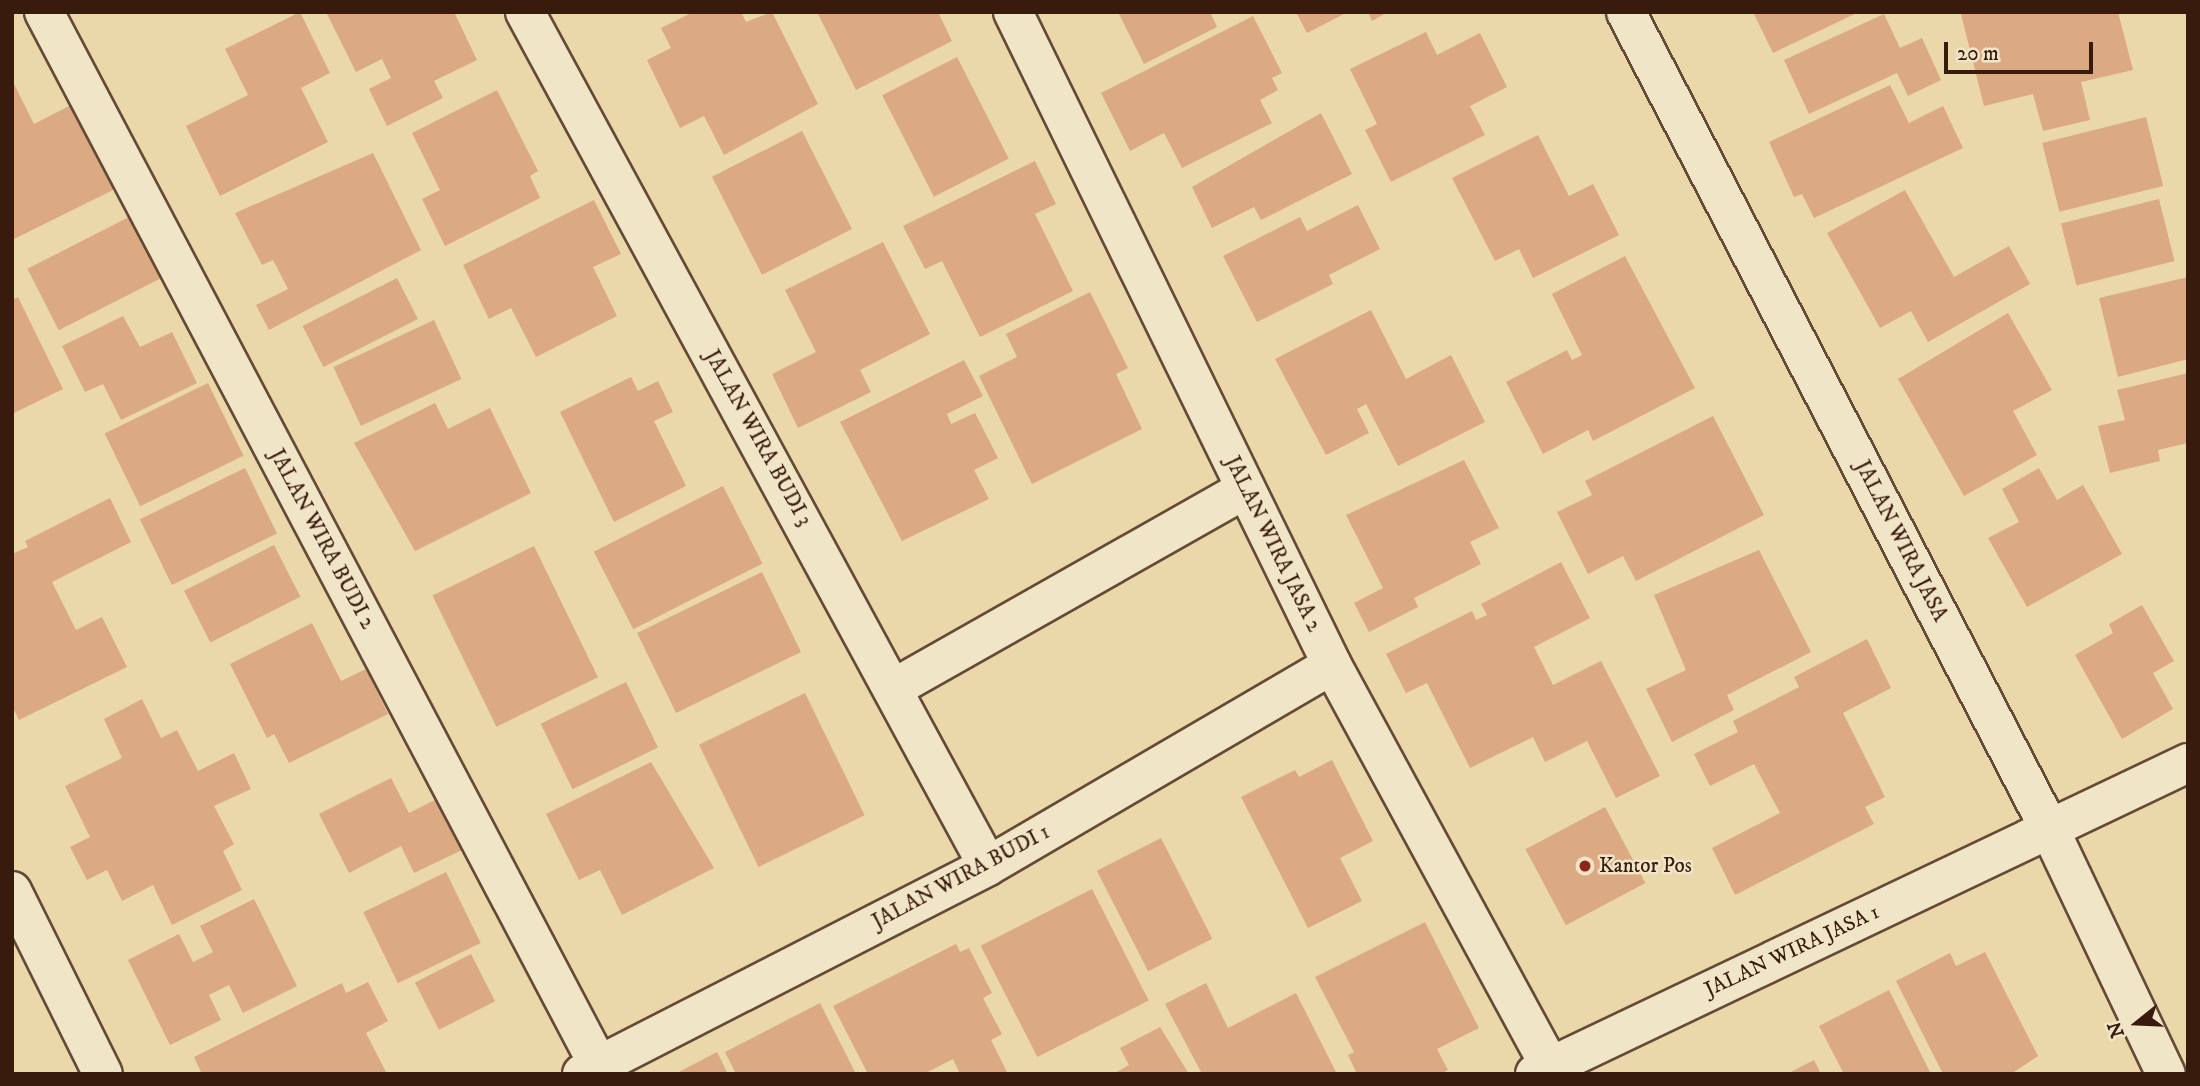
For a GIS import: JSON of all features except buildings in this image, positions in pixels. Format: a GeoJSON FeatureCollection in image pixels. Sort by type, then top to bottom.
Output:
{"type":"FeatureCollection","features":[{"type":"Feature","properties":{"kind":"street","name":"JALAN WIRA BUDI 2"},"geometry":{"type":"LineString","coordinates":[[44,12],[591,1070]]}},
{"type":"Feature","properties":{"kind":"street","name":"JALAN WIRA BUDI 3"},"geometry":{"type":"LineString","coordinates":[[525,12],[894,688],[988,866]]}},
{"type":"Feature","properties":{"kind":"street","name":"JALAN WIRA JASA 2"},"geometry":{"type":"LineString","coordinates":[[1013,12],[1332,665],[1542,1070]]}},
{"type":"Feature","properties":{"kind":"street","name":"JALAN WIRA JASA"},"geometry":{"type":"LineString","coordinates":[[1626,12],[2049,828],[2166,1074]]}},
{"type":"Feature","properties":{"kind":"street"},"geometry":{"type":"LineString","coordinates":[[894,688],[1246,489]]}},
{"type":"Feature","properties":{"kind":"street","name":"JALAN WIRA BUDI 1"},"geometry":{"type":"LineString","coordinates":[[591,1070],[988,866],[1332,665]]}},
{"type":"Feature","properties":{"kind":"street","name":"JALAN WIRA JASA 1"},"geometry":{"type":"LineString","coordinates":[[1542,1070],[2188,763]]}},
{"type":"Feature","properties":{"kind":"street"},"geometry":{"type":"LineString","coordinates":[[12,891],[103,1074]]}},
{"type":"Feature","properties":{"kind":"place","name":"Kantor Pos"},"geometry":{"type":"Point","coordinates":[1585,866]}}]}
